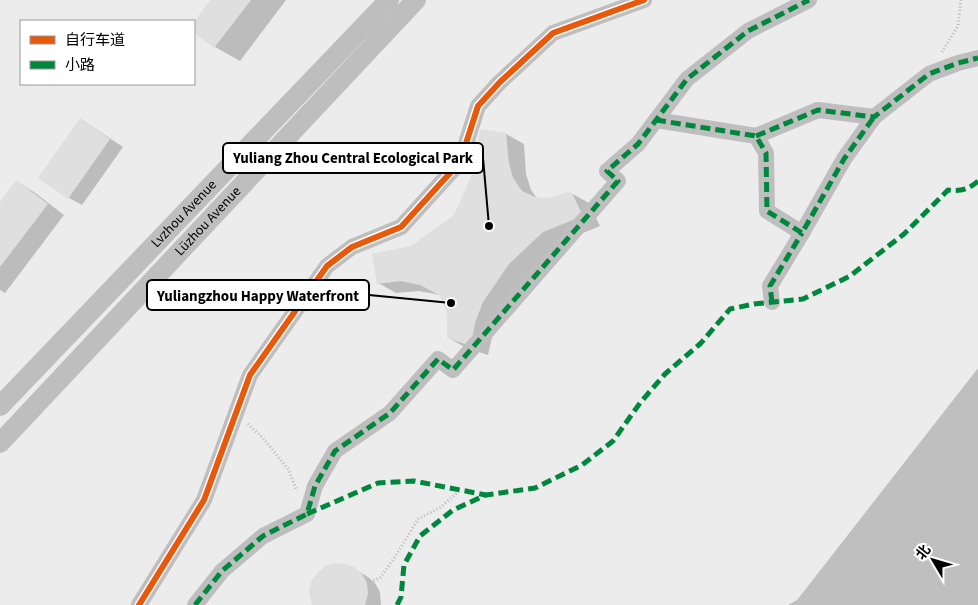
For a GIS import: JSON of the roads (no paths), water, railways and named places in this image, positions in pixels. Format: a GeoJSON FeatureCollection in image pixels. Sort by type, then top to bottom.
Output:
{"type":"FeatureCollection","features":[{"type":"Feature","properties":{"kind":"main road","name":"Lvzhou Avenue"},"geometry":{"type":"LineString","coordinates":[[0,406],[389,0]]}},
{"type":"Feature","properties":{"kind":"main road","name":"Lüzhou Avenue"},"geometry":{"type":"LineString","coordinates":[[0,442],[416,0]]}},
{"type":"Feature","properties":{"kind":"street"},"geometry":{"type":"LineString","coordinates":[[139,605],[204,500],[250,374],[328,266],[352,247],[401,228],[460,162],[478,106],[500,82],[552,33],[644,0]]}},
{"type":"Feature","properties":{"kind":"street"},"geometry":{"type":"LineString","coordinates":[[196,605],[222,571],[263,536],[307,514],[314,486],[335,452],[390,413],[438,359],[453,370],[618,181],[607,171],[638,144],[688,79],[748,30],[809,0]]}},
{"type":"Feature","properties":{"kind":"street"},"geometry":{"type":"LineString","coordinates":[[772,302],[770,286],[844,159],[874,117],[929,74],[958,62],[978,58]]}},
{"type":"Feature","properties":{"kind":"street"},"geometry":{"type":"LineString","coordinates":[[656,120],[756,136],[818,110],[874,117]]}},
{"type":"Feature","properties":{"kind":"street"},"geometry":{"type":"LineString","coordinates":[[756,136],[766,152],[768,211],[802,233]]}},
{"type":"Feature","properties":{"kind":"place","name":"Yuliang Zhou Central Ecological Park"},"geometry":{"type":"Point","coordinates":[489,226]}},
{"type":"Feature","properties":{"kind":"place","name":"Yuliangzhou Happy Waterfront"},"geometry":{"type":"Point","coordinates":[451,303]}}]}
